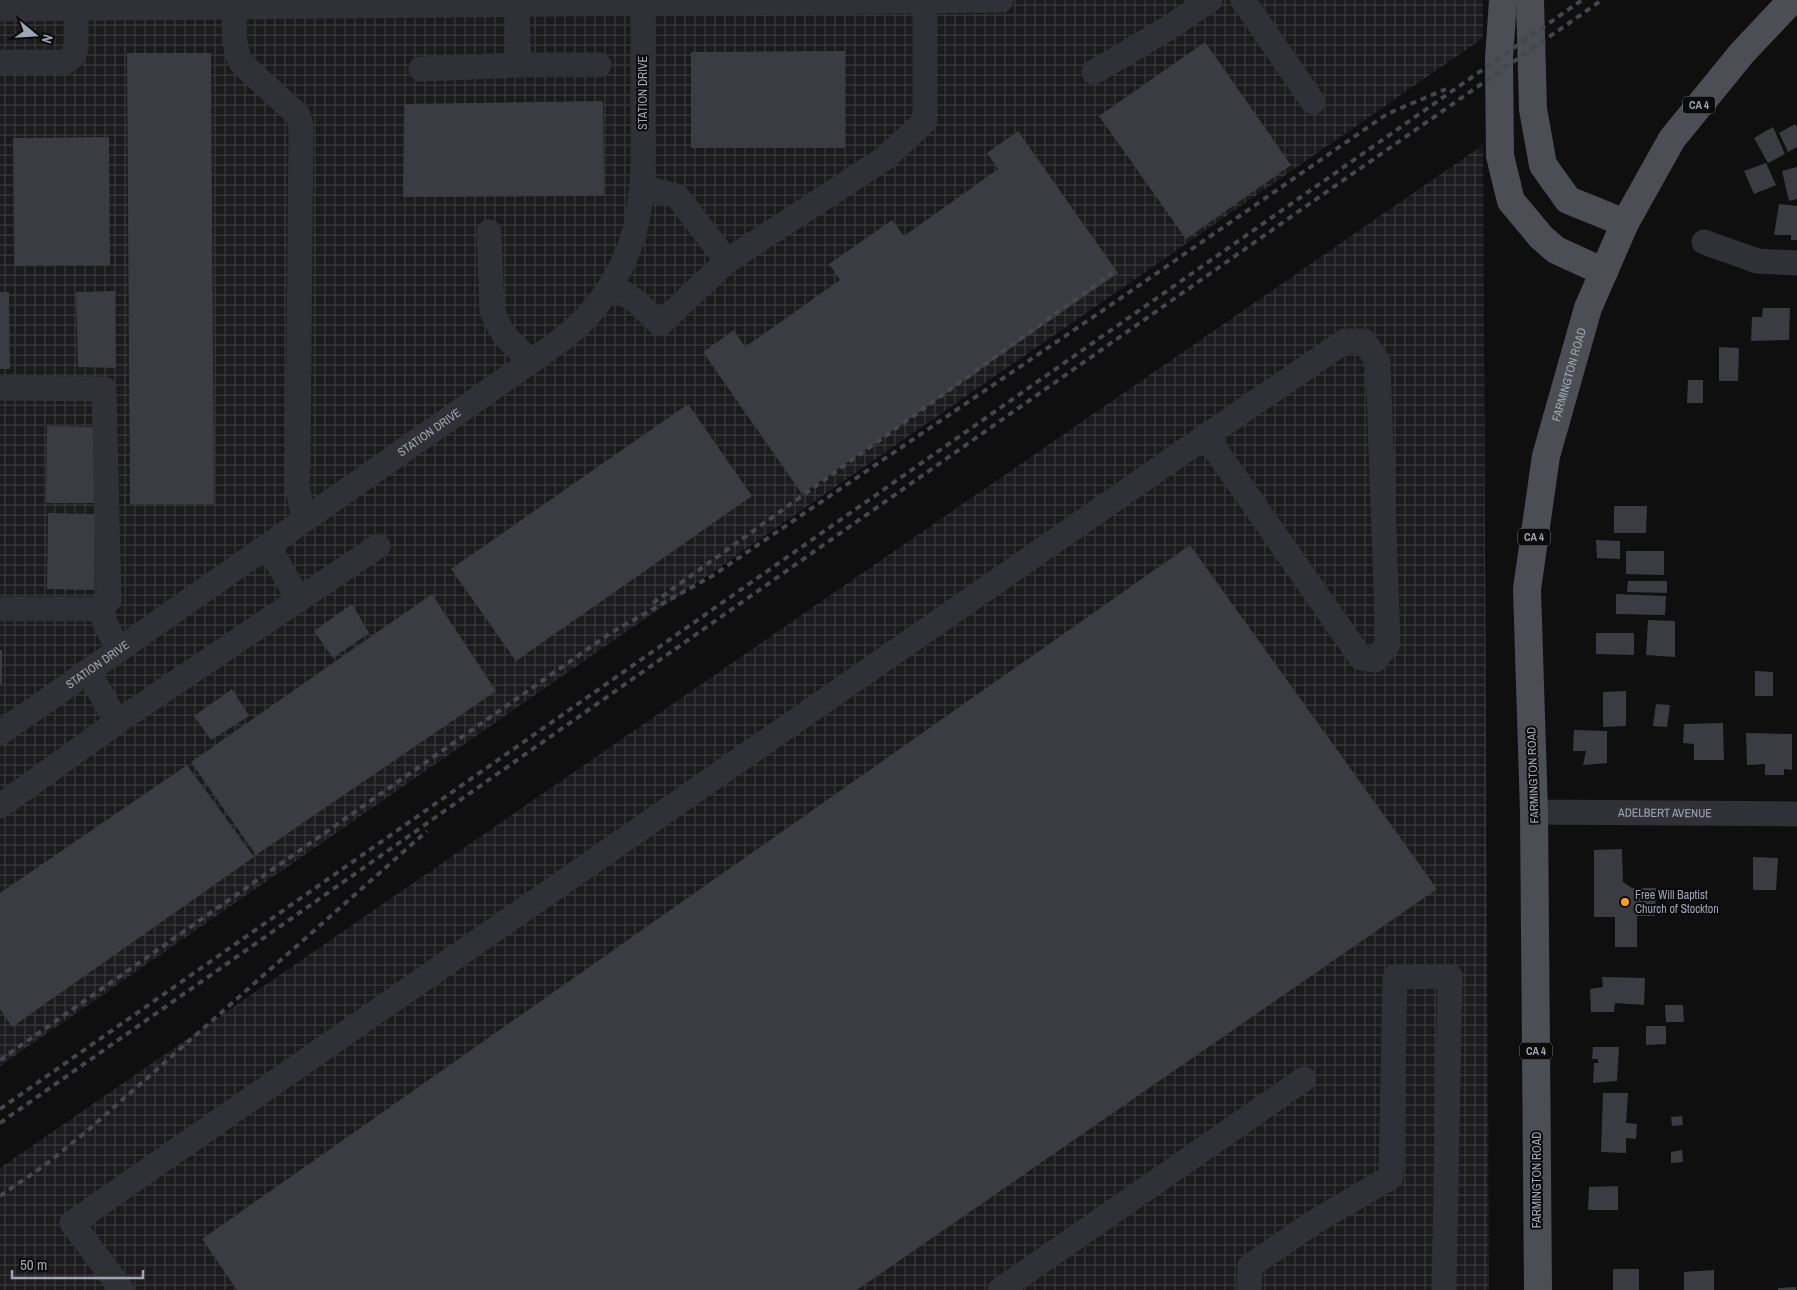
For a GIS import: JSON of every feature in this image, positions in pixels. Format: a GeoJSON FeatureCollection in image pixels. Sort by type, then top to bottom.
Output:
{"type":"FeatureCollection","features":[{"type":"Feature","properties":{"kind":"main road"},"geometry":{"type":"LineString","coordinates":[[1503,0],[1499,58],[1500,156],[1511,201],[1541,238],[1556,250],[1604,272]]}},
{"type":"Feature","properties":{"kind":"main road"},"geometry":{"type":"LineString","coordinates":[[1530,0],[1533,109],[1543,165],[1568,200],[1624,223]]}},
{"type":"Feature","properties":{"kind":"main road","name":"CA 4"},"geometry":{"type":"LineString","coordinates":[[1624,223],[1672,139],[1742,53],[1792,0]]}},
{"type":"Feature","properties":{"kind":"main road","name":"FARMINGTON ROAD"},"geometry":{"type":"LineString","coordinates":[[1538,1290],[1534,812],[1527,589],[1546,456],[1588,308],[1624,223]]}},
{"type":"Feature","properties":{"kind":"street"},"geometry":{"type":"LineString","coordinates":[[0,10],[235,4],[524,4],[1002,0]]}},
{"type":"Feature","properties":{"kind":"street"},"geometry":{"type":"LineString","coordinates":[[1094,72],[1167,29],[1210,0]]}},
{"type":"Feature","properties":{"kind":"street"},"geometry":{"type":"LineString","coordinates":[[1242,0],[1313,102]]}},
{"type":"Feature","properties":{"kind":"street"},"geometry":{"type":"LineString","coordinates":[[612,285],[637,302],[660,324],[727,261],[885,158],[924,121],[925,1]]}},
{"type":"Feature","properties":{"kind":"street","name":"STATION DRIVE"},"geometry":{"type":"LineString","coordinates":[[0,733],[574,330],[590,314],[612,285],[624,263],[641,206],[644,171],[637,3]]}},
{"type":"Feature","properties":{"kind":"street"},"geometry":{"type":"LineString","coordinates":[[235,4],[235,48],[237,56],[242,64],[298,115],[301,125],[297,485],[304,520]]}},
{"type":"Feature","properties":{"kind":"street"},"geometry":{"type":"LineString","coordinates":[[519,65],[524,4]]}},
{"type":"Feature","properties":{"kind":"street"},"geometry":{"type":"LineString","coordinates":[[0,62],[65,62],[73,56],[76,47],[76,9]]}},
{"type":"Feature","properties":{"kind":"street"},"geometry":{"type":"LineString","coordinates":[[421,69],[519,65],[599,65]]}},
{"type":"Feature","properties":{"kind":"street"},"geometry":{"type":"LineString","coordinates":[[642,187],[677,196],[727,261]]}},
{"type":"Feature","properties":{"kind":"street"},"geometry":{"type":"LineString","coordinates":[[489,232],[492,312],[504,334],[530,361]]}},
{"type":"Feature","properties":{"kind":"street"},"geometry":{"type":"LineString","coordinates":[[1704,242],[1757,261],[1797,264]]}},
{"type":"Feature","properties":{"kind":"street"},"geometry":{"type":"LineString","coordinates":[[122,1290],[72,1223],[1206,436],[1346,340],[1364,340],[1378,362],[1388,644],[1375,660],[1361,658],[1206,436]]}},
{"type":"Feature","properties":{"kind":"street"},"geometry":{"type":"LineString","coordinates":[[0,388],[104,389],[109,600],[99,609],[0,609]]}},
{"type":"Feature","properties":{"kind":"street"},"geometry":{"type":"LineString","coordinates":[[268,546],[299,600]]}},
{"type":"Feature","properties":{"kind":"street"},"geometry":{"type":"LineString","coordinates":[[0,806],[117,722],[378,546]]}},
{"type":"Feature","properties":{"kind":"street"},"geometry":{"type":"LineString","coordinates":[[99,609],[118,651]]}},
{"type":"Feature","properties":{"kind":"street"},"geometry":{"type":"LineString","coordinates":[[88,672],[117,722]]}},
{"type":"Feature","properties":{"kind":"street","name":"ADELBERT AVENUE"},"geometry":{"type":"LineString","coordinates":[[1534,812],[1797,814]]}},
{"type":"Feature","properties":{"kind":"street"},"geometry":{"type":"LineString","coordinates":[[1249,1290],[1250,1266],[1311,1224],[1392,1177],[1395,977],[1450,976],[1444,1290]]}},
{"type":"Feature","properties":{"kind":"street"},"geometry":{"type":"LineString","coordinates":[[1000,1290],[1304,1079]]}},
{"type":"Feature","properties":{"kind":"shaded area"},"geometry":{"type":"Polygon","coordinates":[[[0,0],[1483,0],[1483,38],[0,1066],[0,0]]]}},
{"type":"Feature","properties":{"kind":"shaded area"},"geometry":{"type":"Polygon","coordinates":[[[1483,145],[1489,1290],[0,1290],[0,1168],[1483,145]]]}},
{"type":"Feature","properties":{"kind":"building"},"geometry":{"type":"Polygon","coordinates":[[[1205,42],[1291,165],[1186,239],[1099,116],[1205,42]]]}},
{"type":"Feature","properties":{"kind":"building"},"geometry":{"type":"Polygon","coordinates":[[[845,51],[845,148],[691,148],[691,52],[845,51]]]}},
{"type":"Feature","properties":{"kind":"building"},"geometry":{"type":"Polygon","coordinates":[[[127,53],[211,53],[214,504],[130,504],[127,53]]]}},
{"type":"Feature","properties":{"kind":"building"},"geometry":{"type":"Polygon","coordinates":[[[603,101],[604,196],[403,197],[404,104],[603,101]]]}},
{"type":"Feature","properties":{"kind":"building"},"geometry":{"type":"Polygon","coordinates":[[[1795,124],[1797,127],[1797,147],[1788,152],[1779,133],[1795,124]]]}},
{"type":"Feature","properties":{"kind":"building"},"geometry":{"type":"Polygon","coordinates":[[[1773,127],[1785,154],[1768,163],[1754,138],[1773,127]]]}},
{"type":"Feature","properties":{"kind":"building"},"geometry":{"type":"Polygon","coordinates":[[[1018,131],[1118,273],[802,494],[703,352],[734,330],[745,347],[840,280],[829,264],[892,220],[904,236],[998,169],[987,153],[1018,131]]]}},
{"type":"Feature","properties":{"kind":"building"},"geometry":{"type":"Polygon","coordinates":[[[109,137],[110,265],[14,266],[13,138],[109,137]]]}},
{"type":"Feature","properties":{"kind":"building"},"geometry":{"type":"Polygon","coordinates":[[[1766,163],[1776,185],[1754,194],[1744,171],[1766,163]]]}},
{"type":"Feature","properties":{"kind":"building"},"geometry":{"type":"Polygon","coordinates":[[[1797,167],[1797,199],[1789,201],[1782,171],[1797,167]]]}},
{"type":"Feature","properties":{"kind":"building"},"geometry":{"type":"Polygon","coordinates":[[[1779,204],[1797,206],[1797,240],[1791,240],[1791,235],[1774,235],[1779,204]]]}},
{"type":"Feature","properties":{"kind":"building"},"geometry":{"type":"Polygon","coordinates":[[[115,291],[116,368],[78,367],[76,292],[115,291]]]}},
{"type":"Feature","properties":{"kind":"building"},"geometry":{"type":"Polygon","coordinates":[[[0,292],[9,292],[10,369],[0,369],[0,292]]]}},
{"type":"Feature","properties":{"kind":"building"},"geometry":{"type":"Polygon","coordinates":[[[1763,308],[1790,308],[1789,340],[1751,341],[1752,317],[1762,317],[1763,308]]]}},
{"type":"Feature","properties":{"kind":"building"},"geometry":{"type":"Polygon","coordinates":[[[1719,347],[1739,348],[1738,381],[1719,381],[1719,347]]]}},
{"type":"Feature","properties":{"kind":"building"},"geometry":{"type":"Polygon","coordinates":[[[1688,380],[1703,380],[1703,403],[1687,403],[1688,380]]]}},
{"type":"Feature","properties":{"kind":"building"},"geometry":{"type":"Polygon","coordinates":[[[688,404],[752,496],[516,661],[451,569],[688,404]]]}},
{"type":"Feature","properties":{"kind":"building"},"geometry":{"type":"Polygon","coordinates":[[[47,426],[94,427],[94,503],[46,503],[47,426]]]}},
{"type":"Feature","properties":{"kind":"building"},"geometry":{"type":"Polygon","coordinates":[[[1614,506],[1647,506],[1646,533],[1614,533],[1614,506]]]}},
{"type":"Feature","properties":{"kind":"building"},"geometry":{"type":"Polygon","coordinates":[[[48,513],[95,514],[94,590],[47,589],[48,513]]]}},
{"type":"Feature","properties":{"kind":"building"},"geometry":{"type":"Polygon","coordinates":[[[1596,540],[1620,541],[1620,559],[1597,558],[1596,540]]]}},
{"type":"Feature","properties":{"kind":"building"},"geometry":{"type":"Polygon","coordinates":[[[1190,545],[1437,889],[857,1290],[237,1290],[202,1239],[1190,545]]]}},
{"type":"Feature","properties":{"kind":"building"},"geometry":{"type":"Polygon","coordinates":[[[1626,551],[1664,551],[1664,575],[1626,574],[1626,551]]]}},
{"type":"Feature","properties":{"kind":"building"},"geometry":{"type":"Polygon","coordinates":[[[1628,581],[1667,581],[1667,593],[1627,592],[1628,581]]]}},
{"type":"Feature","properties":{"kind":"building"},"geometry":{"type":"Polygon","coordinates":[[[432,594],[496,691],[256,855],[191,762],[432,594]]]}},
{"type":"Feature","properties":{"kind":"building"},"geometry":{"type":"Polygon","coordinates":[[[1616,594],[1666,596],[1665,615],[1616,614],[1616,594]]]}},
{"type":"Feature","properties":{"kind":"building"},"geometry":{"type":"Polygon","coordinates":[[[352,604],[369,633],[333,658],[314,631],[352,604]]]}},
{"type":"Feature","properties":{"kind":"building"},"geometry":{"type":"Polygon","coordinates":[[[1648,620],[1675,621],[1675,657],[1646,655],[1648,620]]]}},
{"type":"Feature","properties":{"kind":"building"},"geometry":{"type":"Polygon","coordinates":[[[1596,633],[1634,633],[1634,655],[1596,654],[1596,633]]]}},
{"type":"Feature","properties":{"kind":"building"},"geometry":{"type":"Polygon","coordinates":[[[0,650],[2,650],[2,684],[0,684],[0,650]]]}},
{"type":"Feature","properties":{"kind":"building"},"geometry":{"type":"Polygon","coordinates":[[[1755,671],[1773,672],[1773,696],[1755,696],[1755,671]]]}},
{"type":"Feature","properties":{"kind":"building"},"geometry":{"type":"Polygon","coordinates":[[[232,689],[249,716],[211,740],[194,716],[232,689]]]}},
{"type":"Feature","properties":{"kind":"building"},"geometry":{"type":"Polygon","coordinates":[[[1626,691],[1626,726],[1603,727],[1603,692],[1626,691]]]}},
{"type":"Feature","properties":{"kind":"building"},"geometry":{"type":"Polygon","coordinates":[[[1656,704],[1670,705],[1667,727],[1653,726],[1656,704]]]}},
{"type":"Feature","properties":{"kind":"building"},"geometry":{"type":"Polygon","coordinates":[[[1723,723],[1724,760],[1694,760],[1694,744],[1683,743],[1684,724],[1723,723]]]}},
{"type":"Feature","properties":{"kind":"building"},"geometry":{"type":"Polygon","coordinates":[[[1574,730],[1607,731],[1607,763],[1583,765],[1586,751],[1573,751],[1574,730]]]}},
{"type":"Feature","properties":{"kind":"building"},"geometry":{"type":"Polygon","coordinates":[[[1746,733],[1792,734],[1792,770],[1784,769],[1784,775],[1765,775],[1765,764],[1747,765],[1746,733]]]}},
{"type":"Feature","properties":{"kind":"building"},"geometry":{"type":"Polygon","coordinates":[[[187,765],[254,857],[12,1027],[0,1009],[0,893],[187,765]]]}},
{"type":"Feature","properties":{"kind":"building","name":"Free Will Baptist Church of Stockton"},"geometry":{"type":"Polygon","coordinates":[[[1622,849],[1623,882],[1632,888],[1656,888],[1655,916],[1637,916],[1637,947],[1615,947],[1615,917],[1594,917],[1594,850],[1622,849]]]}},
{"type":"Feature","properties":{"kind":"building"},"geometry":{"type":"Polygon","coordinates":[[[1753,857],[1778,858],[1776,890],[1753,890],[1753,857]]]}},
{"type":"Feature","properties":{"kind":"building"},"geometry":{"type":"Polygon","coordinates":[[[1602,977],[1645,978],[1644,1005],[1615,1003],[1614,1012],[1591,1012],[1590,989],[1603,987],[1602,977]]]}},
{"type":"Feature","properties":{"kind":"building"},"geometry":{"type":"Polygon","coordinates":[[[1665,1005],[1683,1005],[1684,1022],[1666,1022],[1665,1005]]]}},
{"type":"Feature","properties":{"kind":"building"},"geometry":{"type":"Polygon","coordinates":[[[1646,1026],[1666,1026],[1666,1044],[1646,1045],[1646,1026]]]}},
{"type":"Feature","properties":{"kind":"building"},"geometry":{"type":"Polygon","coordinates":[[[1593,1047],[1619,1047],[1617,1081],[1593,1083],[1594,1063],[1598,1063],[1598,1059],[1592,1059],[1593,1047]]]}},
{"type":"Feature","properties":{"kind":"building"},"geometry":{"type":"Polygon","coordinates":[[[1603,1093],[1628,1093],[1626,1123],[1637,1124],[1636,1139],[1626,1138],[1626,1153],[1601,1152],[1603,1093]]]}},
{"type":"Feature","properties":{"kind":"building"},"geometry":{"type":"Polygon","coordinates":[[[1682,1116],[1683,1125],[1672,1126],[1671,1117],[1682,1116]]]}},
{"type":"Feature","properties":{"kind":"building"},"geometry":{"type":"Polygon","coordinates":[[[1682,1150],[1683,1162],[1671,1163],[1671,1152],[1682,1150]]]}},
{"type":"Feature","properties":{"kind":"building"},"geometry":{"type":"Polygon","coordinates":[[[1618,1186],[1618,1210],[1588,1210],[1589,1187],[1618,1186]]]}},
{"type":"Feature","properties":{"kind":"building"},"geometry":{"type":"Polygon","coordinates":[[[1613,1269],[1639,1269],[1639,1290],[1613,1290],[1613,1269]]]}},
{"type":"Feature","properties":{"kind":"building"},"geometry":{"type":"Polygon","coordinates":[[[1714,1270],[1714,1290],[1684,1290],[1684,1272],[1714,1270]]]}},
{"type":"Feature","properties":{"kind":"building"},"geometry":{"type":"Polygon","coordinates":[[[1796,1287],[1796,1290],[1778,1290],[1778,1288],[1796,1287]]]}},
{"type":"Feature","properties":{"kind":"railway"},"geometry":{"type":"LineString","coordinates":[[0,1109],[1582,0]]}},
{"type":"Feature","properties":{"kind":"railway"},"geometry":{"type":"LineString","coordinates":[[0,1123],[1602,0]]}},
{"type":"Feature","properties":{"kind":"railway"},"geometry":{"type":"LineString","coordinates":[[0,1060],[612,632],[712,576],[1102,311],[1387,114],[1446,89]]}},
{"type":"Feature","properties":{"kind":"railway"},"geometry":{"type":"LineString","coordinates":[[653,603],[1112,273]]}},
{"type":"Feature","properties":{"kind":"railway"},"geometry":{"type":"LineString","coordinates":[[0,1196],[45,1165],[87,1131],[427,831]]}},
{"type":"Feature","properties":{"kind":"place","name":"Free Will Baptist Church of Stockton"},"geometry":{"type":"Point","coordinates":[1625,902]}}]}
